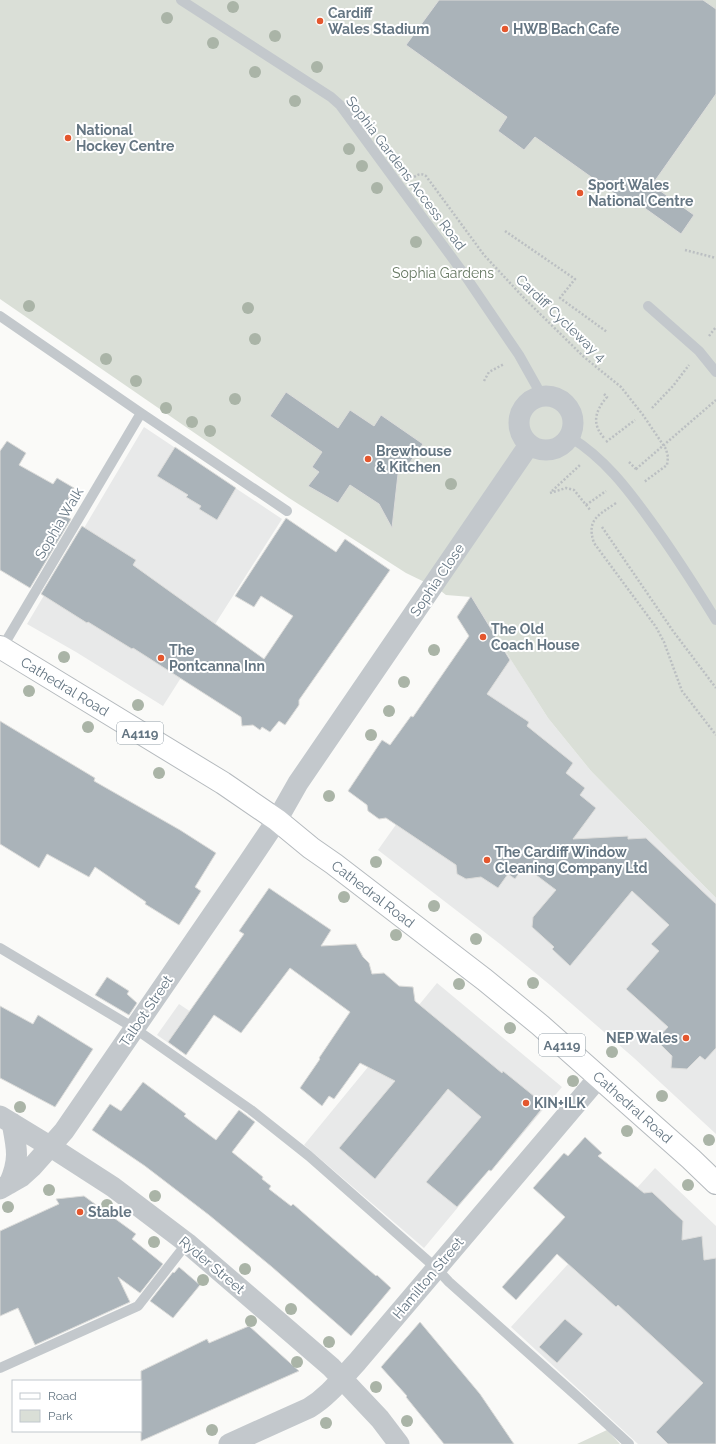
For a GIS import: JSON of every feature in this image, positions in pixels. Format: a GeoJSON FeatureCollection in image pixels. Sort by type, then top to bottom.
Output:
{"type":"FeatureCollection","features":[{"type":"Feature","properties":{"kind":"main road","name":"Cathedral Road"},"geometry":{"type":"LineString","coordinates":[[1,647],[223,783],[277,820],[311,848],[485,980],[540,1025],[716,1183]]}},
{"type":"Feature","properties":{"kind":"street"},"geometry":{"type":"LineString","coordinates":[[542,396],[549,396],[562,401],[568,406],[573,421],[570,437],[565,443],[551,450],[536,449],[524,439],[520,431],[519,422],[521,413],[525,406],[542,396]]}},
{"type":"Feature","properties":{"kind":"street","name":"Sophia Close"},"geometry":{"type":"LineString","coordinates":[[277,820],[307,770],[529,444]]}},
{"type":"Feature","properties":{"kind":"street","name":"Talbot Street"},"geometry":{"type":"LineString","coordinates":[[4,1187],[21,1177],[32,1167],[64,1131],[277,820]]}},
{"type":"Feature","properties":{"kind":"street","name":"Hamilton Street"},"geometry":{"type":"LineString","coordinates":[[229,1444],[314,1405],[328,1394],[599,1077]]}},
{"type":"Feature","properties":{"kind":"street"},"geometry":{"type":"LineString","coordinates":[[4,1187],[15,1171],[17,1156],[6,1120]]}},
{"type":"Feature","properties":{"kind":"street","name":"Ryder Street"},"geometry":{"type":"LineString","coordinates":[[6,1120],[113,1187],[187,1243],[331,1367],[380,1419],[399,1444]]}},
{"type":"Feature","properties":{"kind":"lane","name":"Sophia Gardens Access Road"},"geometry":{"type":"LineString","coordinates":[[181,0],[330,96],[340,105],[473,287],[519,355],[542,396]]}},
{"type":"Feature","properties":{"kind":"lane"},"geometry":{"type":"LineString","coordinates":[[648,306],[695,348],[716,372]]}},
{"type":"Feature","properties":{"kind":"lane"},"geometry":{"type":"LineString","coordinates":[[0,316],[287,511]]}},
{"type":"Feature","properties":{"kind":"lane","name":"Sophia Walk"},"geometry":{"type":"LineString","coordinates":[[1,647],[141,413]]}},
{"type":"Feature","properties":{"kind":"lane"},"geometry":{"type":"LineString","coordinates":[[570,437],[599,458],[620,480],[674,554],[716,620]]}},
{"type":"Feature","properties":{"kind":"lane"},"geometry":{"type":"LineString","coordinates":[[0,948],[134,1028],[245,1106],[296,1145],[436,1268],[449,1282],[629,1444]]}},
{"type":"Feature","properties":{"kind":"lane"},"geometry":{"type":"LineString","coordinates":[[0,1368],[138,1306],[187,1243]]}},
{"type":"Feature","properties":{"kind":"path","name":"Cardiff Cycleway 4"},"geometry":{"type":"LineString","coordinates":[[410,179],[418,174],[423,174],[426,176],[484,256],[584,357],[621,387],[643,414],[664,446],[668,458],[666,465],[642,484]]}},
{"type":"Feature","properties":{"kind":"path"},"geometry":{"type":"LineString","coordinates":[[504,231],[575,279],[560,298],[607,332]]}},
{"type":"Feature","properties":{"kind":"path"},"geometry":{"type":"LineString","coordinates":[[685,250],[716,258]]}},
{"type":"Feature","properties":{"kind":"path"},"geometry":{"type":"LineString","coordinates":[[484,381],[489,372],[508,361]]}},
{"type":"Feature","properties":{"kind":"path"},"geometry":{"type":"LineString","coordinates":[[652,408],[673,386],[689,364]]}},
{"type":"Feature","properties":{"kind":"path"},"geometry":{"type":"LineString","coordinates":[[604,394],[607,397],[599,405],[596,413],[596,420],[601,434],[612,446]]}},
{"type":"Feature","properties":{"kind":"path"},"geometry":{"type":"LineString","coordinates":[[632,472],[716,400]]}},
{"type":"Feature","properties":{"kind":"path"},"geometry":{"type":"LineString","coordinates":[[607,441],[635,420]]}},
{"type":"Feature","properties":{"kind":"path"},"geometry":{"type":"LineString","coordinates":[[626,459],[636,468]]}},
{"type":"Feature","properties":{"kind":"path"},"geometry":{"type":"LineString","coordinates":[[581,464],[550,493],[566,488],[574,490],[592,511]]}},
{"type":"Feature","properties":{"kind":"path"},"geometry":{"type":"LineString","coordinates":[[586,504],[608,489]]}},
{"type":"Feature","properties":{"kind":"path"},"geometry":{"type":"LineString","coordinates":[[619,501],[595,518],[590,532],[594,543],[656,628],[664,642],[682,691],[716,735]]}},
{"type":"Feature","properties":{"kind":"path"},"geometry":{"type":"LineString","coordinates":[[602,527],[674,631],[716,688]]}},
{"type":"Feature","properties":{"kind":"shaded area"},"geometry":{"type":"Polygon","coordinates":[[[144,427],[282,519],[163,706],[76,652],[27,624],[144,427]]]}},
{"type":"Feature","properties":{"kind":"shaded area"},"geometry":{"type":"Polygon","coordinates":[[[470,597],[548,718],[591,771],[716,898],[716,1134],[634,1058],[550,985],[500,944],[378,850],[458,737],[482,655],[457,616],[470,597]]]}},
{"type":"Feature","properties":{"kind":"shaded area"},"geometry":{"type":"Polygon","coordinates":[[[437,983],[562,1087],[491,1171],[489,1170],[424,1248],[304,1145],[437,983]]]}},
{"type":"Feature","properties":{"kind":"shaded area"},"geometry":{"type":"Polygon","coordinates":[[[179,1004],[191,1012],[186,1055],[157,1035],[179,1004]]]}},
{"type":"Feature","properties":{"kind":"shaded area"},"geometry":{"type":"Polygon","coordinates":[[[655,1168],[716,1226],[716,1444],[638,1444],[511,1327],[655,1168]]]}},
{"type":"Feature","properties":{"kind":"green space","name":"Sophia Gardens"},"geometry":{"type":"Polygon","coordinates":[[[0,0],[716,0],[716,898],[591,771],[548,718],[471,597],[446,595],[437,588],[406,573],[289,498],[0,299],[0,0]]]}},
{"type":"Feature","properties":{"kind":"green space"},"geometry":{"type":"Polygon","coordinates":[[[607,1430],[620,1444],[577,1444],[607,1430]]]}},
{"type":"Feature","properties":{"kind":"building"},"geometry":{"type":"Polygon","coordinates":[[[439,0],[703,0],[716,9],[716,94],[652,185],[694,215],[681,234],[639,204],[636,209],[535,137],[524,150],[498,131],[507,117],[406,45],[439,0]]]}},
{"type":"Feature","properties":{"kind":"building","name":"Brewhouse & Kitchen"},"geometry":{"type":"Polygon","coordinates":[[[286,392],[338,428],[350,410],[374,426],[381,415],[423,444],[405,469],[399,465],[392,528],[379,504],[350,485],[338,503],[308,486],[319,472],[312,467],[322,452],[270,416],[286,392]]]}},
{"type":"Feature","properties":{"kind":"building"},"geometry":{"type":"Polygon","coordinates":[[[7,441],[26,453],[19,465],[53,484],[57,478],[74,488],[68,497],[77,501],[67,517],[71,519],[30,588],[0,570],[0,451],[7,441]]]}},
{"type":"Feature","properties":{"kind":"building"},"geometry":{"type":"Polygon","coordinates":[[[175,447],[236,488],[217,520],[199,509],[201,506],[186,497],[188,495],[157,476],[175,447]]]}},
{"type":"Feature","properties":{"kind":"building"},"geometry":{"type":"Polygon","coordinates":[[[286,518],[336,552],[345,539],[390,570],[299,700],[299,705],[285,725],[279,721],[270,732],[262,727],[260,730],[253,725],[242,726],[241,717],[133,648],[132,649],[88,622],[87,623],[41,594],[82,526],[136,560],[133,565],[264,659],[293,616],[261,596],[254,607],[235,596],[286,518]]]}},
{"type":"Feature","properties":{"kind":"building"},"geometry":{"type":"Polygon","coordinates":[[[471,596],[510,660],[487,694],[529,722],[527,726],[573,763],[566,773],[585,788],[580,795],[596,808],[573,839],[628,836],[628,839],[646,838],[716,904],[716,1048],[705,1060],[700,1056],[687,1069],[671,1068],[672,1056],[656,1040],[668,1027],[626,989],[659,951],[651,944],[669,925],[632,891],[570,966],[552,949],[554,947],[532,927],[533,917],[556,890],[524,866],[515,879],[508,874],[498,888],[481,877],[466,879],[457,874],[456,865],[386,818],[379,819],[368,811],[367,805],[348,791],[382,740],[390,745],[411,716],[413,717],[469,636],[457,617],[471,596]]]}},
{"type":"Feature","properties":{"kind":"building"},"geometry":{"type":"Polygon","coordinates":[[[0,721],[95,778],[94,781],[180,830],[216,853],[195,887],[201,891],[179,925],[145,904],[146,902],[95,867],[89,877],[47,854],[39,868],[0,844],[0,721]]]}},
{"type":"Feature","properties":{"kind":"building"},"geometry":{"type":"Polygon","coordinates":[[[269,888],[331,930],[321,946],[356,944],[363,957],[369,963],[372,974],[384,973],[399,986],[413,987],[415,1001],[502,1073],[503,1071],[545,1105],[491,1171],[489,1170],[457,1207],[426,1182],[481,1117],[448,1089],[375,1179],[339,1148],[395,1081],[360,1063],[334,1099],[329,1096],[322,1106],[300,1088],[350,1012],[290,968],[241,1033],[214,1015],[186,1055],[168,1042],[244,934],[239,931],[269,888]]]}},
{"type":"Feature","properties":{"kind":"building"},"geometry":{"type":"Polygon","coordinates":[[[107,977],[129,991],[127,994],[137,1003],[129,1015],[95,995],[107,977]]]}},
{"type":"Feature","properties":{"kind":"building"},"geometry":{"type":"Polygon","coordinates":[[[0,1006],[33,1024],[38,1015],[93,1049],[55,1107],[0,1078],[0,1006]]]}},
{"type":"Feature","properties":{"kind":"building"},"geometry":{"type":"Polygon","coordinates":[[[143,1082],[186,1114],[184,1116],[216,1140],[239,1110],[255,1122],[232,1152],[263,1177],[262,1179],[271,1186],[269,1189],[291,1206],[293,1204],[391,1288],[351,1336],[272,1267],[209,1215],[145,1166],[92,1130],[110,1104],[121,1111],[143,1082]]]}},
{"type":"Feature","properties":{"kind":"building"},"geometry":{"type":"Polygon","coordinates":[[[585,1137],[602,1153],[598,1156],[644,1193],[652,1192],[683,1221],[682,1240],[702,1236],[704,1260],[716,1258],[716,1444],[668,1444],[656,1432],[703,1383],[618,1305],[616,1307],[557,1254],[516,1300],[502,1287],[565,1217],[533,1188],[564,1153],[568,1156],[585,1137]]]}},
{"type":"Feature","properties":{"kind":"building"},"geometry":{"type":"Polygon","coordinates":[[[84,1196],[136,1234],[132,1239],[163,1264],[140,1293],[118,1277],[130,1302],[35,1345],[18,1308],[0,1316],[0,1231],[59,1204],[56,1199],[84,1196]]]}},
{"type":"Feature","properties":{"kind":"building"},"geometry":{"type":"Polygon","coordinates":[[[179,1267],[200,1285],[173,1318],[150,1301],[173,1272],[174,1273],[179,1267]]]}},
{"type":"Feature","properties":{"kind":"building"},"geometry":{"type":"Polygon","coordinates":[[[565,1319],[583,1334],[557,1363],[539,1347],[565,1319]]]}},
{"type":"Feature","properties":{"kind":"building"},"geometry":{"type":"Polygon","coordinates":[[[420,1322],[480,1394],[514,1444],[444,1444],[406,1397],[407,1396],[381,1367],[420,1322]]]}},
{"type":"Feature","properties":{"kind":"building"},"geometry":{"type":"Polygon","coordinates":[[[249,1326],[299,1371],[141,1441],[141,1371],[207,1339],[209,1343],[249,1326]]]}},
{"type":"Feature","properties":{"kind":"place","name":"Cardiff Wales Stadium"},"geometry":{"type":"Point","coordinates":[320,21]}},
{"type":"Feature","properties":{"kind":"place","name":"HWB Bach Cafe"},"geometry":{"type":"Point","coordinates":[505,29]}},
{"type":"Feature","properties":{"kind":"place","name":"National Hockey Centre"},"geometry":{"type":"Point","coordinates":[68,138]}},
{"type":"Feature","properties":{"kind":"place","name":"Sport Wales National Centre"},"geometry":{"type":"Point","coordinates":[580,193]}},
{"type":"Feature","properties":{"kind":"place","name":"Brewhouse & Kitchen"},"geometry":{"type":"Point","coordinates":[368,459]}},
{"type":"Feature","properties":{"kind":"place","name":"The Old Coach House"},"geometry":{"type":"Point","coordinates":[483,637]}},
{"type":"Feature","properties":{"kind":"place","name":"The Pontcanna Inn"},"geometry":{"type":"Point","coordinates":[161,658]}},
{"type":"Feature","properties":{"kind":"place","name":"The Cardiff Window Cleaning Company Ltd"},"geometry":{"type":"Point","coordinates":[487,860]}},
{"type":"Feature","properties":{"kind":"place","name":"NEP Wales"},"geometry":{"type":"Point","coordinates":[686,1038]}},
{"type":"Feature","properties":{"kind":"place","name":"KIN+ILK"},"geometry":{"type":"Point","coordinates":[526,1103]}},
{"type":"Feature","properties":{"kind":"place","name":"Stable"},"geometry":{"type":"Point","coordinates":[80,1212]}}]}
